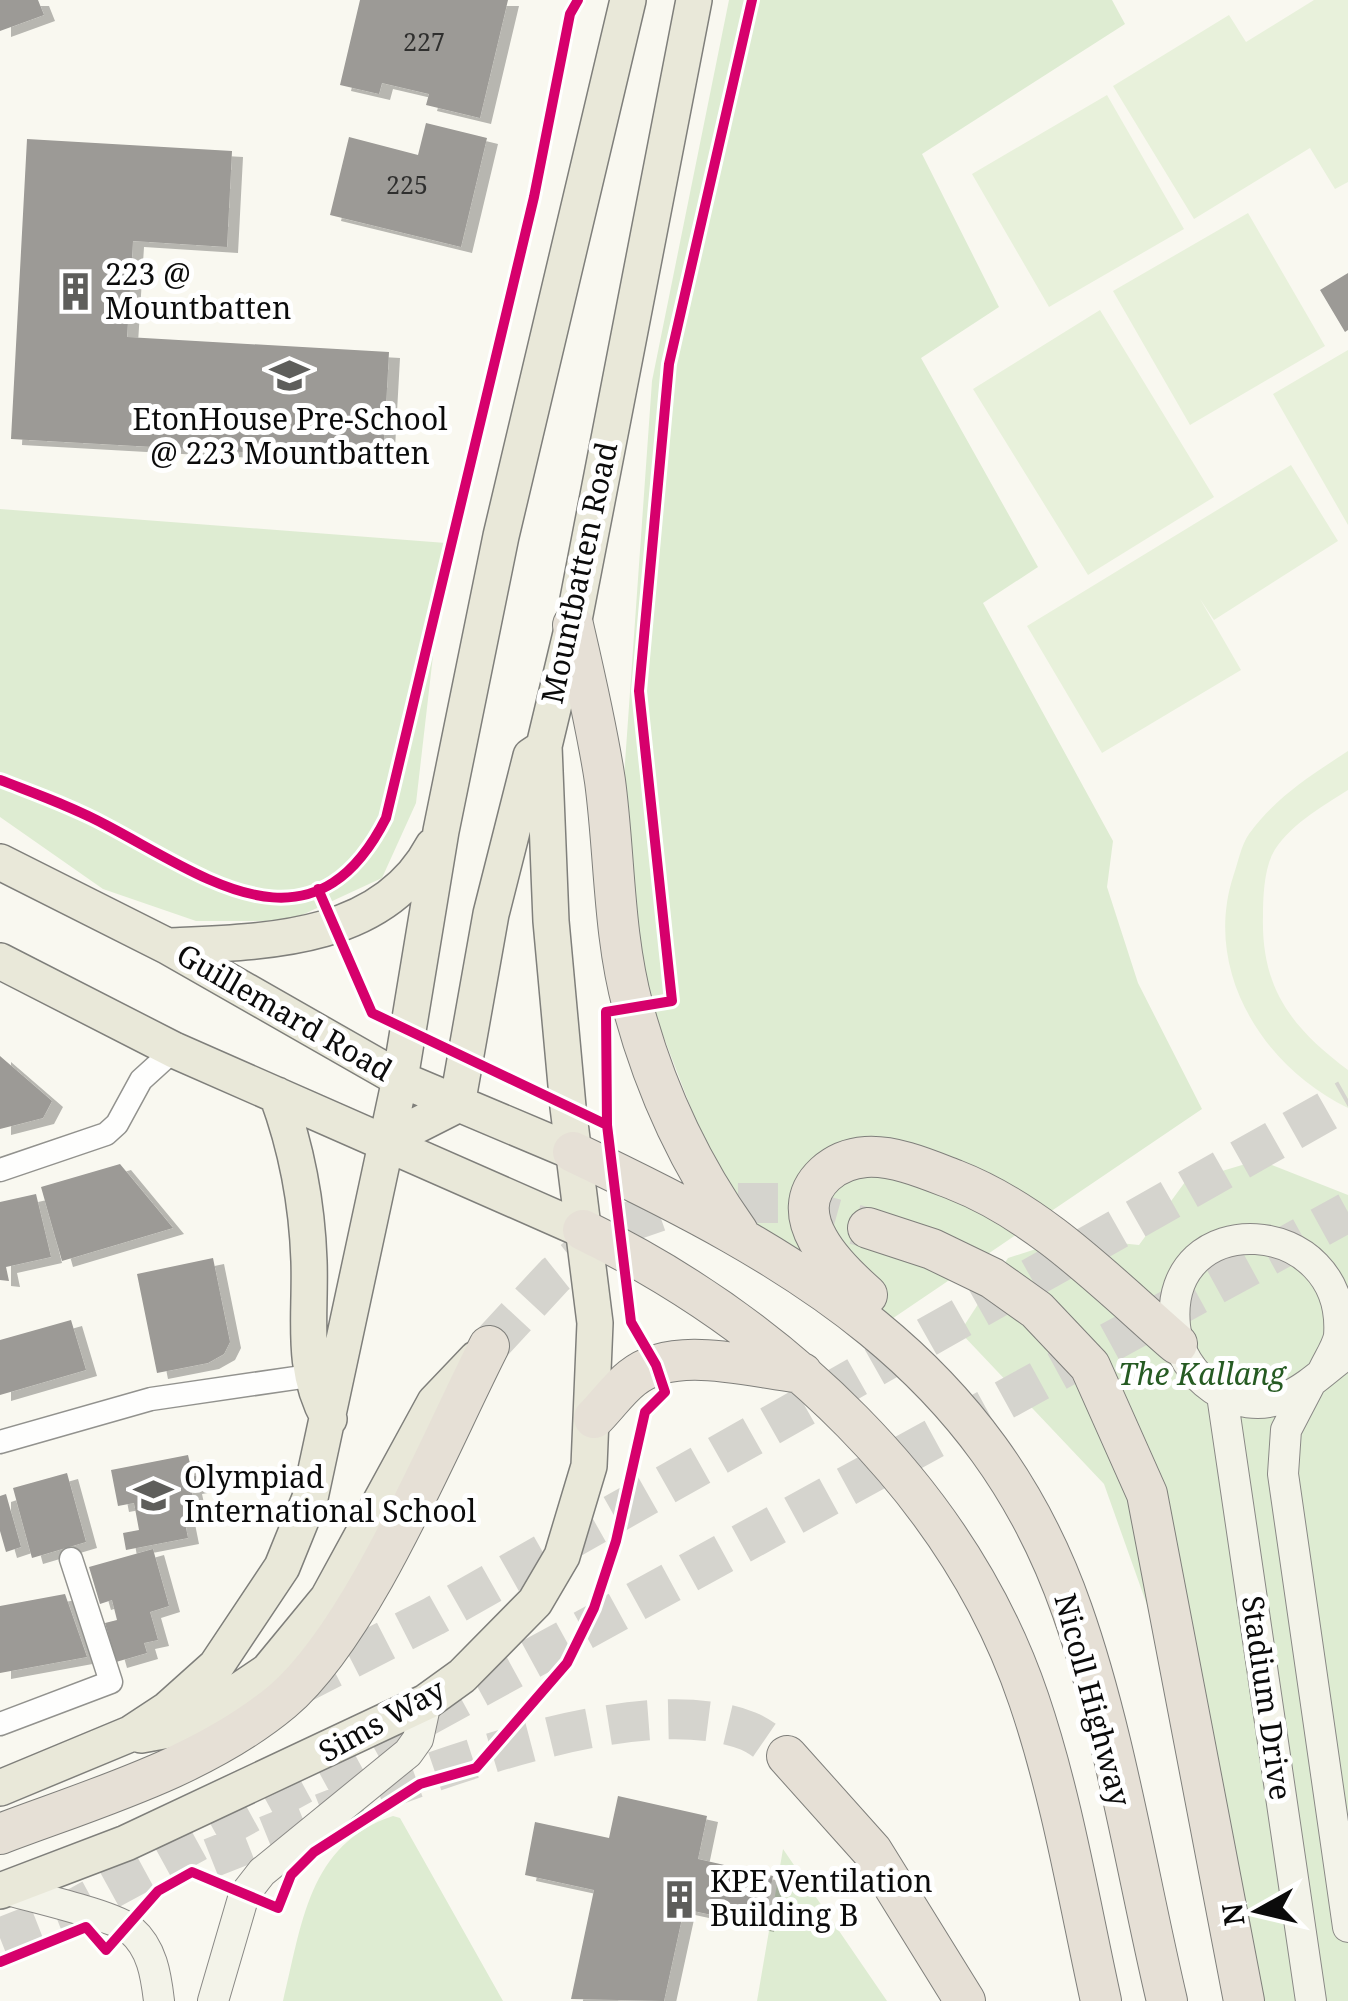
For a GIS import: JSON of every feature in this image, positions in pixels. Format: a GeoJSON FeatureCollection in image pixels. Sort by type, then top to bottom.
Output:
{"type":"FeatureCollection","features":[{"type":"Feature","properties":{"kind":"highway"},"geometry":{"type":"LineString","coordinates":[[572,625],[604,780],[618,932],[632,1006],[677,1132],[697,1174],[740,1236]]}},
{"type":"Feature","properties":{"kind":"highway","name":"Nicoll Highway"},"geometry":{"type":"LineString","coordinates":[[573,1152],[789,1264],[883,1334],[949,1400],[994,1458],[1038,1532],[1078,1629],[1167,2001]]}},
{"type":"Feature","properties":{"kind":"highway"},"geometry":{"type":"LineString","coordinates":[[1038,1532],[1021,1469],[974,1398],[914,1336],[836,1268],[820,1244],[810,1225],[810,1202],[816,1183],[842,1162],[867,1156],[893,1160],[958,1181],[1025,1217],[1177,1344]]}},
{"type":"Feature","properties":{"kind":"highway"},"geometry":{"type":"LineString","coordinates":[[868,1228],[932,1250],[992,1278],[1037,1310],[1090,1366],[1147,1494],[1244,2001]]}},
{"type":"Feature","properties":{"kind":"highway","name":"Nicoll Highway"},"geometry":{"type":"LineString","coordinates":[[583,1230],[748,1326],[802,1373],[924,1500],[950,1536],[997,1620],[1047,1756],[1101,2001]]}},
{"type":"Feature","properties":{"kind":"highway"},"geometry":{"type":"LineString","coordinates":[[0,1834],[122,1788],[218,1745],[284,1699],[345,1622],[489,1346]]}},
{"type":"Feature","properties":{"kind":"highway"},"geometry":{"type":"LineString","coordinates":[[594,1418],[634,1376],[656,1365],[682,1360],[802,1373]]}},
{"type":"Feature","properties":{"kind":"highway"},"geometry":{"type":"LineString","coordinates":[[786,1756],[872,1852],[964,2001]]}},
{"type":"Feature","properties":{"kind":"main road"},"geometry":{"type":"LineString","coordinates":[[0,1788],[130,1734],[168,1709],[216,1666],[253,1617],[297,1533],[329,1419],[400,1079],[441,832],[502,536],[628,0]]}},
{"type":"Feature","properties":{"kind":"main road","name":"Mountbatten Road"},"geometry":{"type":"LineString","coordinates":[[573,1152],[551,921],[544,746],[572,625],[694,0]]}},
{"type":"Feature","properties":{"kind":"main road"},"geometry":{"type":"LineString","coordinates":[[386,1141],[457,1105],[491,914],[532,756],[544,746]]}},
{"type":"Feature","properties":{"kind":"main road"},"geometry":{"type":"LineString","coordinates":[[167,946],[290,938],[334,926],[384,902],[418,874],[441,832]]}},
{"type":"Feature","properties":{"kind":"main road","name":"Guillemard Road"},"geometry":{"type":"LineString","coordinates":[[0,862],[167,946],[400,1079],[573,1152]]}},
{"type":"Feature","properties":{"kind":"main road"},"geometry":{"type":"LineString","coordinates":[[0,961],[174,1050],[583,1230]]}},
{"type":"Feature","properties":{"kind":"main road"},"geometry":{"type":"LineString","coordinates":[[262,1088],[300,1169],[309,1376],[329,1419]]}},
{"type":"Feature","properties":{"kind":"main road","name":"Sims Way"},"geometry":{"type":"LineString","coordinates":[[2,1890],[126,1843],[426,1702],[502,1638],[549,1582],[578,1514],[594,1418],[595,1323],[573,1152]]}},
{"type":"Feature","properties":{"kind":"main road"},"geometry":{"type":"LineString","coordinates":[[130,1734],[154,1735],[185,1727],[268,1671],[328,1598],[436,1402],[489,1346]]}},
{"type":"Feature","properties":{"kind":"street"},"geometry":{"type":"LineString","coordinates":[[0,1170],[106,1134],[117,1124],[141,1080],[174,1050]]}},
{"type":"Feature","properties":{"kind":"street","name":"Stadium Drive"},"geometry":{"type":"LineString","coordinates":[[1177,1344],[1174,1312],[1183,1280],[1203,1255],[1217,1247],[1231,1240],[1263,1236],[1294,1244],[1334,1264],[1339,1336],[1327,1369],[1286,1430],[1282,1474],[1348,1928]]}},
{"type":"Feature","properties":{"kind":"street"},"geometry":{"type":"LineString","coordinates":[[1177,1344],[1194,1374],[1222,1395],[1252,1403],[1282,1399],[1327,1369]]}},
{"type":"Feature","properties":{"kind":"street"},"geometry":{"type":"LineString","coordinates":[[0,1442],[151,1398],[309,1376]]}},
{"type":"Feature","properties":{"kind":"street","name":"Stadium Drive"},"geometry":{"type":"LineString","coordinates":[[1222,1395],[1311,2001]]}},
{"type":"Feature","properties":{"kind":"street"},"geometry":{"type":"LineString","coordinates":[[0,1724],[110,1682],[71,1559]]}},
{"type":"Feature","properties":{"kind":"street"},"geometry":{"type":"LineString","coordinates":[[214,2001],[244,1895],[291,1845],[408,1753],[418,1740],[426,1702]]}},
{"type":"Feature","properties":{"kind":"street"},"geometry":{"type":"LineString","coordinates":[[2,1890],[128,1927],[153,1963],[159,2001]]}},
{"type":"Feature","properties":{"kind":"green space"},"geometry":{"type":"Polygon","coordinates":[[[729,0],[1112,0],[1125,24],[922,154],[999,307],[921,358],[1038,567],[983,603],[1113,841],[1107,887],[1138,983],[1202,1109],[880,1327],[740,1236],[623,931],[623,791],[652,381],[729,0]]]}},
{"type":"Feature","properties":{"kind":"green space"},"geometry":{"type":"Polygon","coordinates":[[[1314,0],[1348,0],[1348,182],[1335,189],[1310,148],[1194,219],[1113,86],[1229,15],[1246,42],[1314,0]]]}},
{"type":"Feature","properties":{"kind":"green space"},"geometry":{"type":"Polygon","coordinates":[[[1107,95],[1184,229],[1049,307],[972,174],[1107,95]]]}},
{"type":"Feature","properties":{"kind":"green space"},"geometry":{"type":"Polygon","coordinates":[[[1248,213],[1325,346],[1190,425],[1113,291],[1248,213]]]}},
{"type":"Feature","properties":{"kind":"green space"},"geometry":{"type":"Polygon","coordinates":[[[1100,310],[1214,497],[1088,575],[973,389],[1100,310]]]}},
{"type":"Feature","properties":{"kind":"green space"},"geometry":{"type":"Polygon","coordinates":[[[1348,350],[1348,525],[1273,394],[1348,350]]]}},
{"type":"Feature","properties":{"kind":"green space"},"geometry":{"type":"Polygon","coordinates":[[[1291,465],[1338,541],[1214,620],[1200,599],[1241,670],[1102,753],[1027,626],[1291,465]]]}},
{"type":"Feature","properties":{"kind":"green space"},"geometry":{"type":"Polygon","coordinates":[[[0,509],[446,543],[416,803],[382,878],[289,921],[196,921],[103,889],[0,817],[0,509]]]}},
{"type":"Feature","properties":{"kind":"green space"},"geometry":{"type":"Polygon","coordinates":[[[1348,751],[1348,790],[1296,826],[1272,855],[1263,916],[1264,942],[1274,986],[1296,1022],[1348,1070],[1348,1108],[1290,1068],[1266,1042],[1247,1012],[1226,947],[1226,912],[1233,877],[1249,834],[1282,798],[1348,751]]]}},
{"type":"Feature","properties":{"kind":"green space","name":"The Kallang"},"geometry":{"type":"Polygon","coordinates":[[[1259,1160],[1348,1195],[1348,2001],[1244,2001],[1195,1740],[1104,1484],[960,1332],[1008,1258],[1070,1238],[1139,1245],[1185,1182],[1259,1160]]]}},
{"type":"Feature","properties":{"kind":"green space"},"geometry":{"type":"Polygon","coordinates":[[[393,1816],[400,1818],[503,2001],[283,2001],[304,1916],[326,1867],[343,1846],[365,1829],[393,1816]]]}},
{"type":"Feature","properties":{"kind":"green space"},"geometry":{"type":"Polygon","coordinates":[[[783,1849],[887,2001],[757,2001],[783,1849]]]}},
{"type":"Feature","properties":{"kind":"building"},"geometry":{"type":"Polygon","coordinates":[[[0,0],[38,0],[44,15],[0,31],[0,0]]]}},
{"type":"Feature","properties":{"kind":"building"},"geometry":{"type":"Polygon","coordinates":[[[360,0],[508,0],[480,118],[426,105],[429,94],[382,83],[379,94],[340,85],[360,0]]]}},
{"type":"Feature","properties":{"kind":"building"},"geometry":{"type":"Polygon","coordinates":[[[426,123],[487,138],[461,247],[330,215],[349,137],[418,155],[426,123]]]}},
{"type":"Feature","properties":{"kind":"building","name":"223 @ Mountbatten"},"geometry":{"type":"Polygon","coordinates":[[[27,139],[232,151],[227,247],[133,241],[127,337],[389,352],[383,460],[11,439],[27,139]]]}},
{"type":"Feature","properties":{"kind":"building"},"geometry":{"type":"Polygon","coordinates":[[[1348,273],[1348,330],[1345,332],[1320,290],[1348,273]]]}},
{"type":"Feature","properties":{"kind":"building"},"geometry":{"type":"Polygon","coordinates":[[[0,1056],[52,1101],[43,1118],[0,1129],[0,1056]]]}},
{"type":"Feature","properties":{"kind":"building"},"geometry":{"type":"Polygon","coordinates":[[[120,1164],[173,1228],[62,1261],[41,1187],[120,1164]]]}},
{"type":"Feature","properties":{"kind":"building"},"geometry":{"type":"Polygon","coordinates":[[[36,1194],[51,1257],[6,1267],[9,1281],[0,1280],[0,1202],[36,1194]]]}},
{"type":"Feature","properties":{"kind":"building"},"geometry":{"type":"Polygon","coordinates":[[[213,1258],[230,1342],[224,1354],[208,1363],[157,1373],[137,1274],[213,1258]]]}},
{"type":"Feature","properties":{"kind":"building"},"geometry":{"type":"Polygon","coordinates":[[[71,1320],[86,1370],[0,1395],[0,1340],[71,1320]]]}},
{"type":"Feature","properties":{"kind":"building","name":"Olympiad International School"},"geometry":{"type":"Polygon","coordinates":[[[188,1455],[193,1476],[206,1474],[208,1485],[191,1488],[197,1516],[184,1518],[188,1538],[126,1550],[123,1533],[139,1530],[134,1503],[118,1506],[111,1470],[188,1455]]]}},
{"type":"Feature","properties":{"kind":"building"},"geometry":{"type":"Polygon","coordinates":[[[67,1473],[86,1542],[32,1558],[13,1488],[67,1473]]]}},
{"type":"Feature","properties":{"kind":"building"},"geometry":{"type":"Polygon","coordinates":[[[6,1494],[21,1547],[6,1552],[0,1531],[0,1496],[6,1494]]]}},
{"type":"Feature","properties":{"kind":"building"},"geometry":{"type":"Polygon","coordinates":[[[153,1549],[169,1606],[150,1612],[158,1640],[144,1643],[147,1653],[116,1662],[105,1623],[117,1620],[112,1600],[100,1604],[89,1567],[153,1549]]]}},
{"type":"Feature","properties":{"kind":"building"},"geometry":{"type":"Polygon","coordinates":[[[65,1594],[87,1657],[0,1673],[0,1606],[65,1594]]]}},
{"type":"Feature","properties":{"kind":"building","name":"KPE Ventilation Building B"},"geometry":{"type":"Polygon","coordinates":[[[618,1796],[707,1816],[698,1859],[773,1876],[763,1926],[684,1909],[664,2001],[571,1999],[594,1890],[525,1875],[535,1822],[609,1838],[618,1796]]]}},
{"type":"Feature","properties":{"kind":"tunnel"},"geometry":{"type":"LineString","coordinates":[[297,1686],[434,1616],[1348,1099]]}},
{"type":"Feature","properties":{"kind":"tunnel"},"geometry":{"type":"LineString","coordinates":[[489,1346],[555,1275],[617,1226],[663,1210],[724,1203],[778,1203],[868,1228]]}},
{"type":"Feature","properties":{"kind":"tunnel"},"geometry":{"type":"LineString","coordinates":[[0,1938],[74,1909],[1348,1212]]}},
{"type":"Feature","properties":{"kind":"tunnel"},"geometry":{"type":"LineString","coordinates":[[211,1858],[478,1757],[554,1736],[627,1722],[693,1720],[748,1731],[787,1756]]}},
{"type":"Feature","properties":{"kind":"cycle path"},"geometry":{"type":"LineString","coordinates":[[0,780],[81,812],[219,884],[256,895],[291,897],[325,887],[357,862],[386,818],[534,197],[570,14],[578,0]]}},
{"type":"Feature","properties":{"kind":"cycle path"},"geometry":{"type":"LineString","coordinates":[[0,1962],[86,1927],[106,1950],[158,1891],[192,1872],[278,1908],[291,1875],[314,1852],[420,1784],[476,1768],[567,1663],[594,1608],[616,1541],[645,1412],[665,1392],[656,1365],[631,1322],[607,1125],[606,1012],[672,1001],[639,691],[669,364],[752,0]]}},
{"type":"Feature","properties":{"kind":"cycle path"},"geometry":{"type":"LineString","coordinates":[[318,889],[372,1013],[607,1125]]}},
{"type":"Feature","properties":{"kind":"place","name":"223 @ Mountbatten"},"geometry":{"type":"Point","coordinates":[75,292]}},
{"type":"Feature","properties":{"kind":"place","name":"EtonHouse Pre-School @ 223 Mountbatten"},"geometry":{"type":"Point","coordinates":[290,376]}},
{"type":"Feature","properties":{"kind":"place","name":"Olympiad International School"},"geometry":{"type":"Point","coordinates":[154,1495]}},
{"type":"Feature","properties":{"kind":"place","name":"KPE Ventilation Building B"},"geometry":{"type":"Point","coordinates":[680,1899]}}]}
